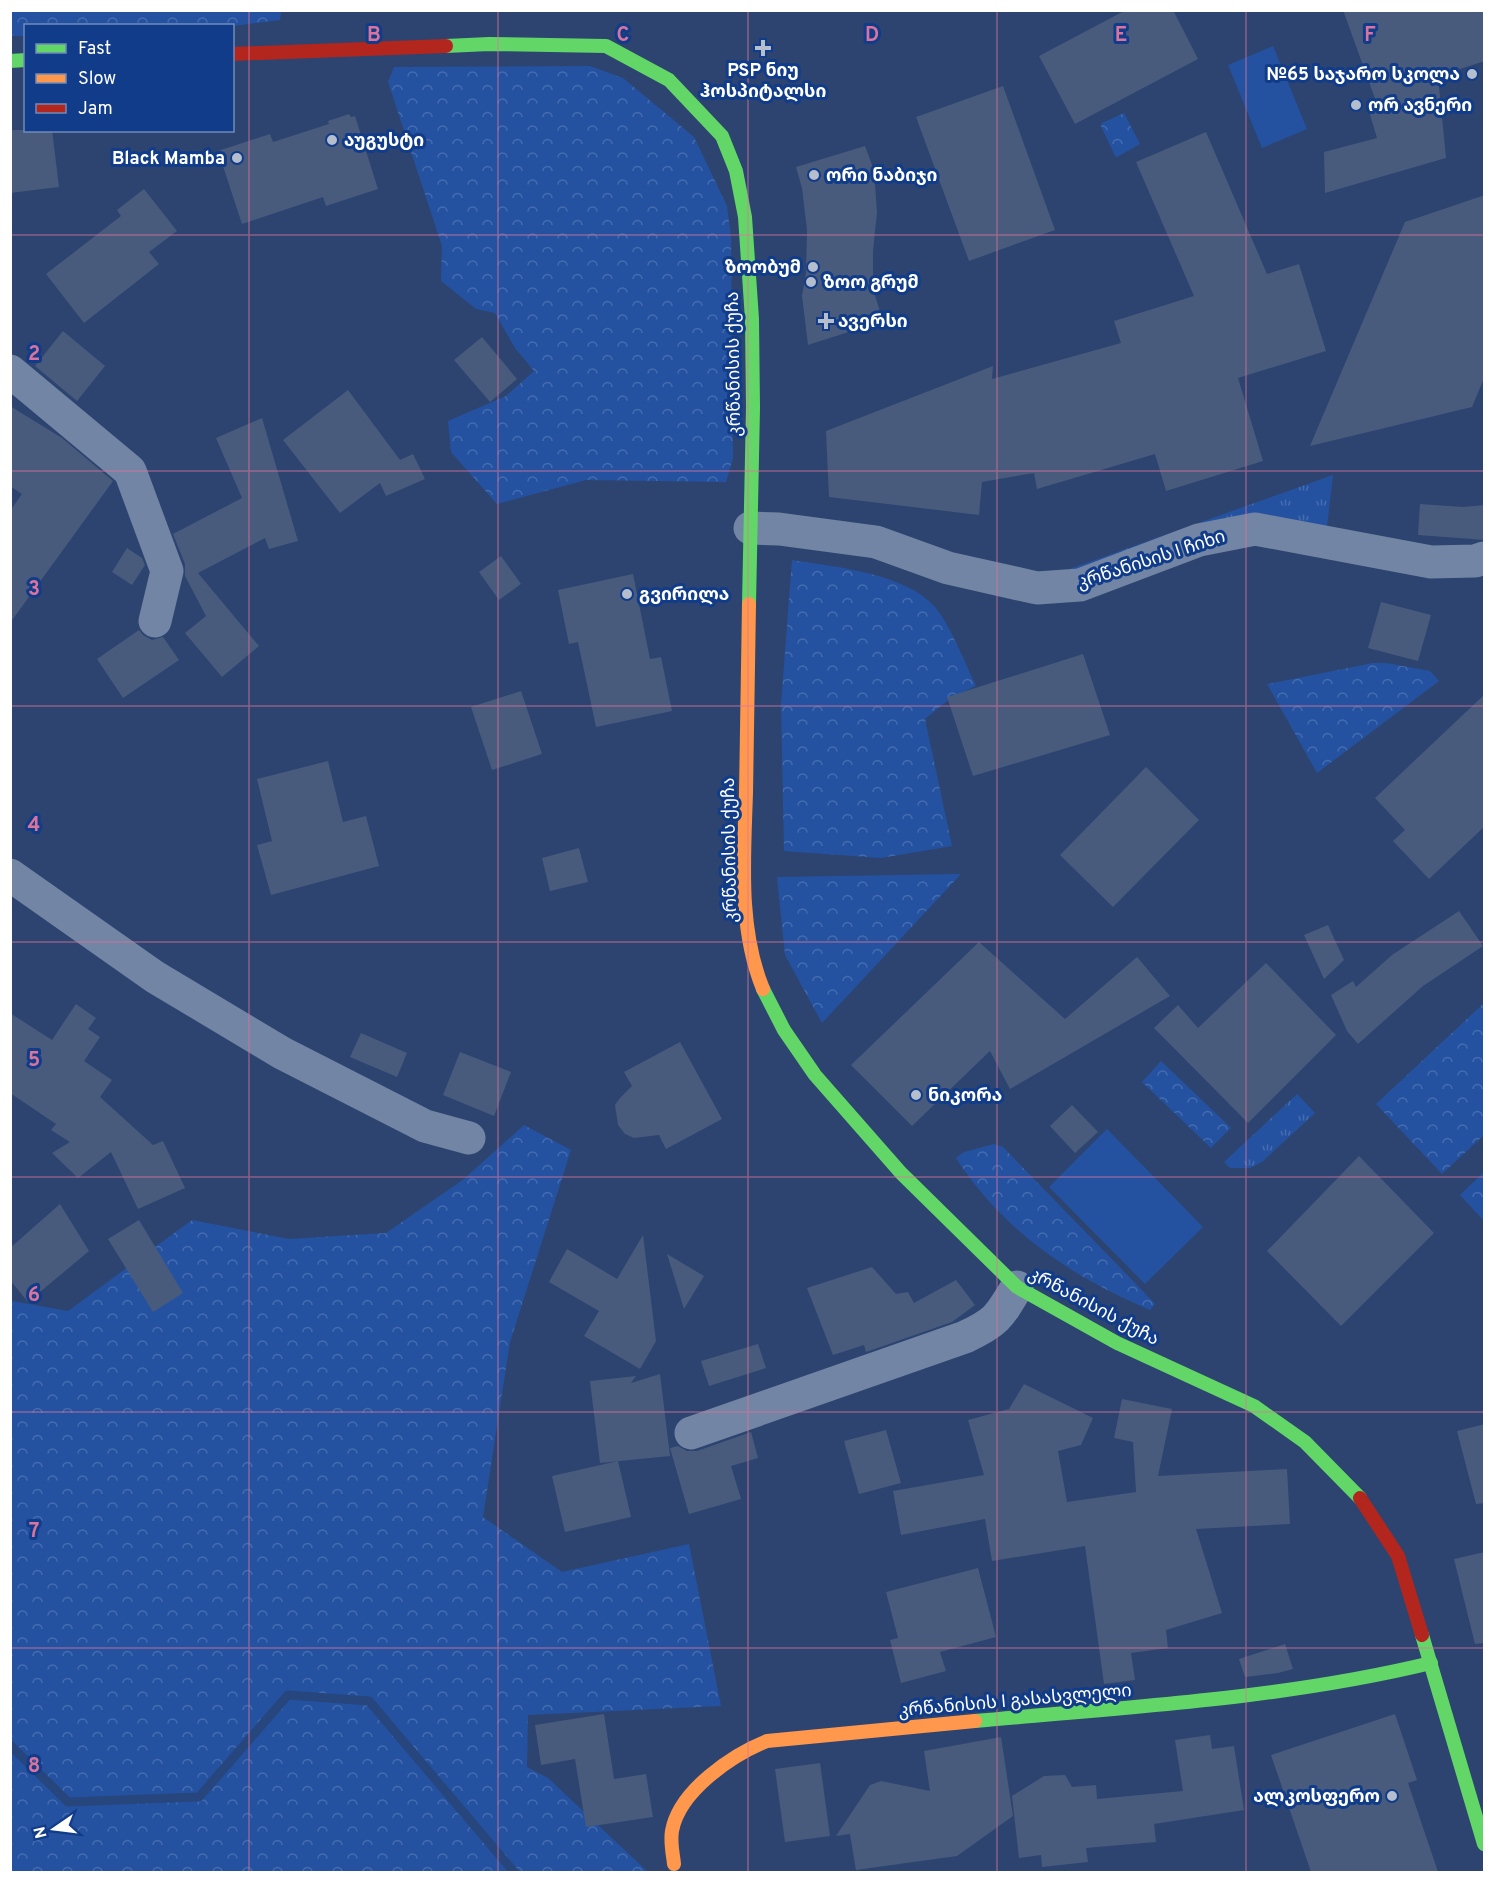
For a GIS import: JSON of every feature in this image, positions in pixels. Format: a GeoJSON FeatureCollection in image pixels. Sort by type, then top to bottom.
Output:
{"type":"FeatureCollection","features":[{"type":"Feature","properties":{"kind":"street","name":"კრწანისის ქუჩა"},"geometry":{"type":"LineString","coordinates":[[234,54],[489,44],[606,46],[669,80],[722,136],[736,171],[745,217],[752,319],[744,877],[749,941],[756,972],[770,1004],[784,1030],[815,1075],[901,1173],[1017,1287],[1117,1343],[1254,1406],[1305,1442],[1355,1492],[1398,1556],[1485,1844]]}},
{"type":"Feature","properties":{"kind":"street"},"geometry":{"type":"LineString","coordinates":[[10,371],[130,471],[167,571],[155,621]]}},
{"type":"Feature","properties":{"kind":"street","name":"კრწანისის I ჩიხი"},"geometry":{"type":"LineString","coordinates":[[750,528],[779,529],[876,542],[948,568],[1037,588],[1080,585],[1199,540],[1255,529],[1431,561],[1475,561],[1485,558]]}},
{"type":"Feature","properties":{"kind":"street"},"geometry":{"type":"LineString","coordinates":[[10,875],[155,977],[282,1053],[425,1126],[469,1138]]}},
{"type":"Feature","properties":{"kind":"street"},"geometry":{"type":"LineString","coordinates":[[691,1433],[965,1337],[988,1326],[1000,1315],[1017,1287]]}},
{"type":"Feature","properties":{"kind":"street","name":"კრწანისის I გასასვლელი"},"geometry":{"type":"LineString","coordinates":[[674,1864],[672,1830],[689,1797],[735,1756],[751,1746],[767,1741],[1281,1692],[1394,1672],[1431,1663]]}},
{"type":"Feature","properties":{"kind":"green space"},"geometry":{"type":"Polygon","coordinates":[[[11,11],[281,11],[280,20],[234,26],[234,24],[24,24],[24,36],[11,36],[11,11]]]}},
{"type":"Feature","properties":{"kind":"green space"},"geometry":{"type":"Polygon","coordinates":[[[1273,46],[1307,129],[1262,148],[1228,65],[1273,46]]]}},
{"type":"Feature","properties":{"kind":"green space"},"geometry":{"type":"Polygon","coordinates":[[[590,66],[623,78],[694,137],[727,206],[731,237],[733,458],[726,482],[586,480],[497,504],[451,452],[448,421],[506,396],[534,371],[515,348],[495,313],[476,309],[441,281],[442,246],[388,82],[394,67],[590,66]]]}},
{"type":"Feature","properties":{"kind":"green space"},"geometry":{"type":"Polygon","coordinates":[[[1124,113],[1140,144],[1117,157],[1101,126],[1102,123],[1124,113]]]}},
{"type":"Feature","properties":{"kind":"green space"},"geometry":{"type":"Polygon","coordinates":[[[1333,475],[1327,527],[1061,572],[1333,475]]]}},
{"type":"Feature","properties":{"kind":"green space"},"geometry":{"type":"Polygon","coordinates":[[[792,560],[852,570],[894,581],[929,601],[946,623],[976,686],[952,697],[925,719],[952,846],[881,858],[784,851],[781,704],[792,560]]]}},
{"type":"Feature","properties":{"kind":"green space"},"geometry":{"type":"Polygon","coordinates":[[[1373,663],[1386,663],[1430,671],[1439,681],[1317,773],[1267,684],[1373,663]]]}},
{"type":"Feature","properties":{"kind":"green space"},"geometry":{"type":"Polygon","coordinates":[[[961,874],[822,1023],[785,955],[777,877],[961,874]]]}},
{"type":"Feature","properties":{"kind":"green space"},"geometry":{"type":"Polygon","coordinates":[[[1484,1003],[1484,1135],[1442,1174],[1376,1104],[1484,1003]]]}},
{"type":"Feature","properties":{"kind":"green space"},"geometry":{"type":"Polygon","coordinates":[[[1161,1061],[1231,1128],[1211,1148],[1142,1082],[1161,1061]]]}},
{"type":"Feature","properties":{"kind":"green space"},"geometry":{"type":"Polygon","coordinates":[[[1297,1094],[1315,1113],[1262,1162],[1250,1168],[1230,1168],[1224,1162],[1297,1094]]]}},
{"type":"Feature","properties":{"kind":"green space"},"geometry":{"type":"Polygon","coordinates":[[[524,1125],[571,1150],[510,1342],[483,1517],[562,1572],[689,1544],[721,1706],[528,1715],[527,1767],[548,1778],[648,1872],[11,1872],[10,1299],[68,1311],[192,1220],[289,1239],[386,1233],[464,1179],[524,1125]]]}},
{"type":"Feature","properties":{"kind":"green space"},"geometry":{"type":"Polygon","coordinates":[[[1107,1129],[1203,1227],[1145,1284],[1049,1187],[1107,1129]]]}},
{"type":"Feature","properties":{"kind":"green space"},"geometry":{"type":"Polygon","coordinates":[[[994,1144],[1003,1147],[1155,1304],[1150,1310],[1093,1283],[1067,1267],[1041,1249],[995,1208],[956,1158],[964,1152],[994,1144]]]}},
{"type":"Feature","properties":{"kind":"green space"},"geometry":{"type":"Polygon","coordinates":[[[1484,1172],[1484,1221],[1460,1195],[1484,1172]]]}},
{"type":"Feature","properties":{"kind":"building"},"geometry":{"type":"Polygon","coordinates":[[[1126,10],[1173,10],[1198,59],[1075,124],[1039,56],[1126,10]]]}},
{"type":"Feature","properties":{"kind":"building"},"geometry":{"type":"Polygon","coordinates":[[[1343,10],[1485,10],[1485,61],[1438,76],[1446,158],[1325,193],[1324,152],[1377,138],[1368,108],[1378,107],[1343,10]]]}},
{"type":"Feature","properties":{"kind":"building"},"geometry":{"type":"Polygon","coordinates":[[[1003,86],[1055,230],[969,261],[916,117],[1003,86]]]}},
{"type":"Feature","properties":{"kind":"building"},"geometry":{"type":"Polygon","coordinates":[[[349,114],[351,117],[355,116],[378,189],[326,206],[323,197],[242,224],[218,151],[270,134],[273,142],[329,124],[328,121],[349,114]]]}},
{"type":"Feature","properties":{"kind":"building"},"geometry":{"type":"Polygon","coordinates":[[[10,130],[52,132],[59,187],[10,193],[10,130]]]}},
{"type":"Feature","properties":{"kind":"building"},"geometry":{"type":"Polygon","coordinates":[[[1206,132],[1267,274],[1299,264],[1326,351],[1238,378],[1263,461],[1166,491],[1155,454],[1037,489],[1034,473],[982,482],[979,515],[829,497],[826,431],[993,366],[992,379],[1121,343],[1114,321],[1194,296],[1136,162],[1206,132]]]}},
{"type":"Feature","properties":{"kind":"building"},"geometry":{"type":"Polygon","coordinates":[[[865,146],[874,170],[877,212],[873,251],[873,289],[883,321],[808,345],[802,296],[806,273],[807,230],[802,188],[796,167],[865,146]]]}},
{"type":"Feature","properties":{"kind":"building"},"geometry":{"type":"Polygon","coordinates":[[[144,189],[177,231],[149,252],[159,264],[84,323],[46,274],[121,216],[117,210],[144,189]]]}},
{"type":"Feature","properties":{"kind":"building"},"geometry":{"type":"Polygon","coordinates":[[[1485,195],[1485,376],[1472,407],[1310,446],[1405,222],[1485,195]]]}},
{"type":"Feature","properties":{"kind":"building"},"geometry":{"type":"Polygon","coordinates":[[[63,331],[105,366],[77,401],[35,366],[63,331]]]}},
{"type":"Feature","properties":{"kind":"building"},"geometry":{"type":"Polygon","coordinates":[[[482,337],[517,379],[490,402],[454,360],[482,337]]]}},
{"type":"Feature","properties":{"kind":"building"},"geometry":{"type":"Polygon","coordinates":[[[348,390],[400,460],[413,454],[425,479],[386,496],[380,483],[340,513],[283,440],[348,390]]]}},
{"type":"Feature","properties":{"kind":"building"},"geometry":{"type":"Polygon","coordinates":[[[10,406],[62,438],[113,481],[10,623],[10,511],[22,494],[10,486],[10,406]]]}},
{"type":"Feature","properties":{"kind":"building"},"geometry":{"type":"Polygon","coordinates":[[[262,418],[298,541],[269,549],[265,538],[198,573],[259,646],[222,677],[185,633],[206,616],[185,576],[185,564],[173,534],[242,498],[216,438],[262,418]]]}},
{"type":"Feature","properties":{"kind":"building"},"geometry":{"type":"Polygon","coordinates":[[[1420,504],[1463,507],[1485,505],[1485,540],[1418,535],[1420,504]]]}},
{"type":"Feature","properties":{"kind":"building"},"geometry":{"type":"Polygon","coordinates":[[[127,548],[142,558],[145,565],[132,585],[112,572],[127,548]]]}},
{"type":"Feature","properties":{"kind":"building"},"geometry":{"type":"Polygon","coordinates":[[[501,556],[521,584],[499,600],[479,572],[501,556]]]}},
{"type":"Feature","properties":{"kind":"building"},"geometry":{"type":"Polygon","coordinates":[[[633,574],[650,659],[661,657],[672,711],[596,727],[578,642],[569,644],[558,590],[633,574]]]}},
{"type":"Feature","properties":{"kind":"building"},"geometry":{"type":"Polygon","coordinates":[[[1381,602],[1431,615],[1418,661],[1368,648],[1381,602]]]}},
{"type":"Feature","properties":{"kind":"building"},"geometry":{"type":"Polygon","coordinates":[[[139,630],[152,640],[163,637],[179,660],[123,698],[97,659],[139,630]]]}},
{"type":"Feature","properties":{"kind":"building"},"geometry":{"type":"Polygon","coordinates":[[[1083,654],[1110,735],[973,776],[947,697],[1083,654]]]}},
{"type":"Feature","properties":{"kind":"building"},"geometry":{"type":"Polygon","coordinates":[[[521,691],[542,754],[492,770],[471,707],[521,691]]]}},
{"type":"Feature","properties":{"kind":"building"},"geometry":{"type":"Polygon","coordinates":[[[1485,694],[1485,826],[1429,879],[1393,841],[1405,830],[1375,798],[1485,694]]]}},
{"type":"Feature","properties":{"kind":"building"},"geometry":{"type":"Polygon","coordinates":[[[328,761],[343,822],[366,816],[379,866],[271,895],[257,845],[272,841],[257,779],[328,761]]]}},
{"type":"Feature","properties":{"kind":"building"},"geometry":{"type":"Polygon","coordinates":[[[1146,767],[1199,820],[1113,907],[1060,855],[1146,767]]]}},
{"type":"Feature","properties":{"kind":"building"},"geometry":{"type":"Polygon","coordinates":[[[579,848],[588,882],[550,891],[542,858],[579,848]]]}},
{"type":"Feature","properties":{"kind":"building"},"geometry":{"type":"Polygon","coordinates":[[[1459,911],[1483,946],[1423,986],[1358,1044],[1347,1031],[1331,995],[1353,981],[1356,987],[1392,955],[1459,911]]]}},
{"type":"Feature","properties":{"kind":"building"},"geometry":{"type":"Polygon","coordinates":[[[1328,925],[1344,960],[1324,979],[1304,935],[1328,925]]]}},
{"type":"Feature","properties":{"kind":"building"},"geometry":{"type":"Polygon","coordinates":[[[979,942],[1065,1019],[1137,957],[1170,996],[1010,1089],[990,1051],[912,1126],[851,1065],[979,942]]]}},
{"type":"Feature","properties":{"kind":"building"},"geometry":{"type":"Polygon","coordinates":[[[1266,963],[1336,1035],[1248,1123],[1154,1028],[1178,1005],[1198,1028],[1266,963]]]}},
{"type":"Feature","properties":{"kind":"building"},"geometry":{"type":"Polygon","coordinates":[[[76,1004],[96,1018],[88,1029],[100,1037],[84,1061],[112,1080],[100,1097],[153,1145],[163,1141],[185,1188],[138,1209],[111,1152],[78,1178],[52,1153],[70,1142],[51,1130],[56,1124],[10,1093],[10,1013],[52,1040],[76,1004]]]}},
{"type":"Feature","properties":{"kind":"building"},"geometry":{"type":"Polygon","coordinates":[[[361,1033],[407,1053],[397,1077],[350,1057],[361,1033]]]}},
{"type":"Feature","properties":{"kind":"building"},"geometry":{"type":"Polygon","coordinates":[[[680,1042],[722,1119],[666,1149],[659,1135],[634,1138],[625,1134],[618,1125],[615,1105],[632,1086],[624,1072],[680,1042]]]}},
{"type":"Feature","properties":{"kind":"building"},"geometry":{"type":"Polygon","coordinates":[[[460,1052],[511,1072],[494,1116],[443,1095],[460,1052]]]}},
{"type":"Feature","properties":{"kind":"building"},"geometry":{"type":"Polygon","coordinates":[[[1072,1105],[1098,1132],[1075,1153],[1050,1126],[1072,1105]]]}},
{"type":"Feature","properties":{"kind":"building"},"geometry":{"type":"Polygon","coordinates":[[[1359,1156],[1434,1233],[1341,1326],[1267,1251],[1359,1156]]]}},
{"type":"Feature","properties":{"kind":"building"},"geometry":{"type":"Polygon","coordinates":[[[60,1204],[89,1251],[28,1302],[10,1280],[10,1248],[60,1204]]]}},
{"type":"Feature","properties":{"kind":"building"},"geometry":{"type":"Polygon","coordinates":[[[139,1220],[183,1293],[153,1312],[108,1239],[139,1220]]]}},
{"type":"Feature","properties":{"kind":"building"},"geometry":{"type":"Polygon","coordinates":[[[643,1235],[656,1341],[640,1369],[584,1336],[599,1311],[549,1282],[567,1249],[617,1279],[643,1235]]]}},
{"type":"Feature","properties":{"kind":"building"},"geometry":{"type":"Polygon","coordinates":[[[667,1254],[704,1276],[684,1309],[667,1254]]]}},
{"type":"Feature","properties":{"kind":"building"},"geometry":{"type":"Polygon","coordinates":[[[872,1267],[896,1294],[908,1292],[914,1303],[956,1280],[975,1305],[952,1322],[866,1352],[864,1345],[833,1355],[807,1288],[872,1267]]]}},
{"type":"Feature","properties":{"kind":"building"},"geometry":{"type":"Polygon","coordinates":[[[758,1344],[766,1368],[709,1386],[701,1361],[758,1344]]]}},
{"type":"Feature","properties":{"kind":"building"},"geometry":{"type":"Polygon","coordinates":[[[660,1374],[670,1456],[600,1463],[590,1381],[636,1376],[631,1383],[660,1374]]]}},
{"type":"Feature","properties":{"kind":"building"},"geometry":{"type":"Polygon","coordinates":[[[1024,1384],[1093,1418],[1081,1445],[1058,1451],[1067,1502],[1136,1492],[1133,1442],[1114,1438],[1122,1399],[1172,1409],[1158,1476],[1287,1469],[1290,1524],[1196,1529],[1222,1613],[1166,1630],[1168,1648],[1131,1653],[1135,1680],[1104,1684],[1085,1546],[992,1561],[985,1519],[901,1535],[893,1491],[984,1475],[968,1420],[1009,1409],[1024,1384]]]}},
{"type":"Feature","properties":{"kind":"building"},"geometry":{"type":"Polygon","coordinates":[[[1485,1424],[1485,1503],[1476,1504],[1457,1431],[1485,1424]]]}},
{"type":"Feature","properties":{"kind":"building"},"geometry":{"type":"Polygon","coordinates":[[[886,1430],[901,1483],[859,1494],[844,1441],[886,1430]]]}},
{"type":"Feature","properties":{"kind":"building"},"geometry":{"type":"Polygon","coordinates":[[[751,1432],[758,1458],[731,1466],[741,1499],[689,1514],[670,1448],[678,1446],[687,1451],[697,1451],[751,1432]]]}},
{"type":"Feature","properties":{"kind":"building"},"geometry":{"type":"Polygon","coordinates":[[[618,1461],[631,1517],[565,1532],[552,1476],[618,1461]]]}},
{"type":"Feature","properties":{"kind":"building"},"geometry":{"type":"Polygon","coordinates":[[[1485,1552],[1485,1643],[1475,1644],[1454,1559],[1485,1552]]]}},
{"type":"Feature","properties":{"kind":"building"},"geometry":{"type":"Polygon","coordinates":[[[978,1568],[996,1637],[940,1652],[946,1671],[901,1683],[890,1640],[898,1638],[886,1592],[978,1568]]]}},
{"type":"Feature","properties":{"kind":"building"},"geometry":{"type":"Polygon","coordinates":[[[1285,1644],[1293,1669],[1245,1677],[1239,1659],[1285,1644]]]}},
{"type":"Feature","properties":{"kind":"building"},"geometry":{"type":"Polygon","coordinates":[[[604,1714],[614,1779],[646,1774],[653,1817],[586,1827],[575,1759],[541,1765],[535,1725],[604,1714]]]}},
{"type":"Feature","properties":{"kind":"building"},"geometry":{"type":"Polygon","coordinates":[[[1395,1714],[1417,1780],[1408,1783],[1438,1872],[1311,1872],[1271,1755],[1395,1714]]]}},
{"type":"Feature","properties":{"kind":"building"},"geometry":{"type":"Polygon","coordinates":[[[1210,1735],[1212,1749],[1234,1746],[1244,1810],[1154,1824],[1156,1842],[1086,1848],[1088,1862],[1042,1867],[1041,1855],[1019,1858],[1012,1796],[1044,1776],[1065,1775],[1072,1787],[1096,1785],[1097,1799],[1183,1791],[1175,1740],[1210,1735]]]}},
{"type":"Feature","properties":{"kind":"building"},"geometry":{"type":"Polygon","coordinates":[[[1001,1737],[1013,1816],[957,1856],[856,1870],[850,1834],[836,1836],[870,1785],[881,1781],[930,1791],[924,1751],[1001,1737]]]}},
{"type":"Feature","properties":{"kind":"building"},"geometry":{"type":"Polygon","coordinates":[[[820,1763],[830,1836],[785,1842],[775,1769],[820,1763]]]}},
{"type":"Feature","properties":{"kind":"waterway"},"geometry":{"type":"LineString","coordinates":[[10,1745],[68,1802],[199,1797],[288,1695],[369,1701],[514,1872]]}},
{"type":"Feature","properties":{"kind":"traffic: fast"},"geometry":{"type":"LineString","coordinates":[[446,46],[489,44],[606,46],[669,80],[722,136],[736,171],[745,217],[752,319],[753,408],[749,604]]}},
{"type":"Feature","properties":{"kind":"traffic: fast"},"geometry":{"type":"LineString","coordinates":[[10,61],[24,60]]}},
{"type":"Feature","properties":{"kind":"traffic: fast"},"geometry":{"type":"LineString","coordinates":[[763,989],[784,1030],[815,1075],[901,1173],[1017,1287],[1117,1343],[1254,1406],[1305,1442],[1360,1498]]}},
{"type":"Feature","properties":{"kind":"traffic: fast"},"geometry":{"type":"LineString","coordinates":[[1422,1635],[1484,1844]]}},
{"type":"Feature","properties":{"kind":"traffic: fast"},"geometry":{"type":"LineString","coordinates":[[975,1721],[1147,1706],[1261,1693],[1375,1675],[1431,1663]]}},
{"type":"Feature","properties":{"kind":"traffic: slow"},"geometry":{"type":"LineString","coordinates":[[749,604],[744,892],[750,942],[763,989]]}},
{"type":"Feature","properties":{"kind":"traffic: slow"},"geometry":{"type":"LineString","coordinates":[[674,1864],[672,1831],[685,1802],[709,1776],[753,1747],[767,1741],[975,1721]]}},
{"type":"Feature","properties":{"kind":"traffic: jam"},"geometry":{"type":"LineString","coordinates":[[234,54],[446,46]]}},
{"type":"Feature","properties":{"kind":"traffic: jam"},"geometry":{"type":"LineString","coordinates":[[1360,1498],[1398,1556],[1422,1635]]}},
{"type":"Feature","properties":{"kind":"place","name":"PSP ნიუ ჰოსპიტალსი"},"geometry":{"type":"Point","coordinates":[763,48]}},
{"type":"Feature","properties":{"kind":"place","name":"№65 საჯარო სკოლა"},"geometry":{"type":"Point","coordinates":[1472,74]}},
{"type":"Feature","properties":{"kind":"place","name":"ორ ავნერი"},"geometry":{"type":"Point","coordinates":[1356,105]}},
{"type":"Feature","properties":{"kind":"place","name":"აუგუსტი"},"geometry":{"type":"Point","coordinates":[332,140]}},
{"type":"Feature","properties":{"kind":"place","name":"Black Mamba"},"geometry":{"type":"Point","coordinates":[237,158]}},
{"type":"Feature","properties":{"kind":"place","name":"ორი ნაბიჯი"},"geometry":{"type":"Point","coordinates":[814,175]}},
{"type":"Feature","properties":{"kind":"place","name":"ზოობუმ"},"geometry":{"type":"Point","coordinates":[813,267]}},
{"type":"Feature","properties":{"kind":"place","name":"ზოო გრუმ"},"geometry":{"type":"Point","coordinates":[811,282]}},
{"type":"Feature","properties":{"kind":"place","name":"ავერსი"},"geometry":{"type":"Point","coordinates":[826,321]}},
{"type":"Feature","properties":{"kind":"place","name":"გვირილა"},"geometry":{"type":"Point","coordinates":[627,594]}},
{"type":"Feature","properties":{"kind":"place","name":"ნიკორა"},"geometry":{"type":"Point","coordinates":[916,1095]}},
{"type":"Feature","properties":{"kind":"place","name":"ალკოსფერო"},"geometry":{"type":"Point","coordinates":[1392,1796]}}]}
